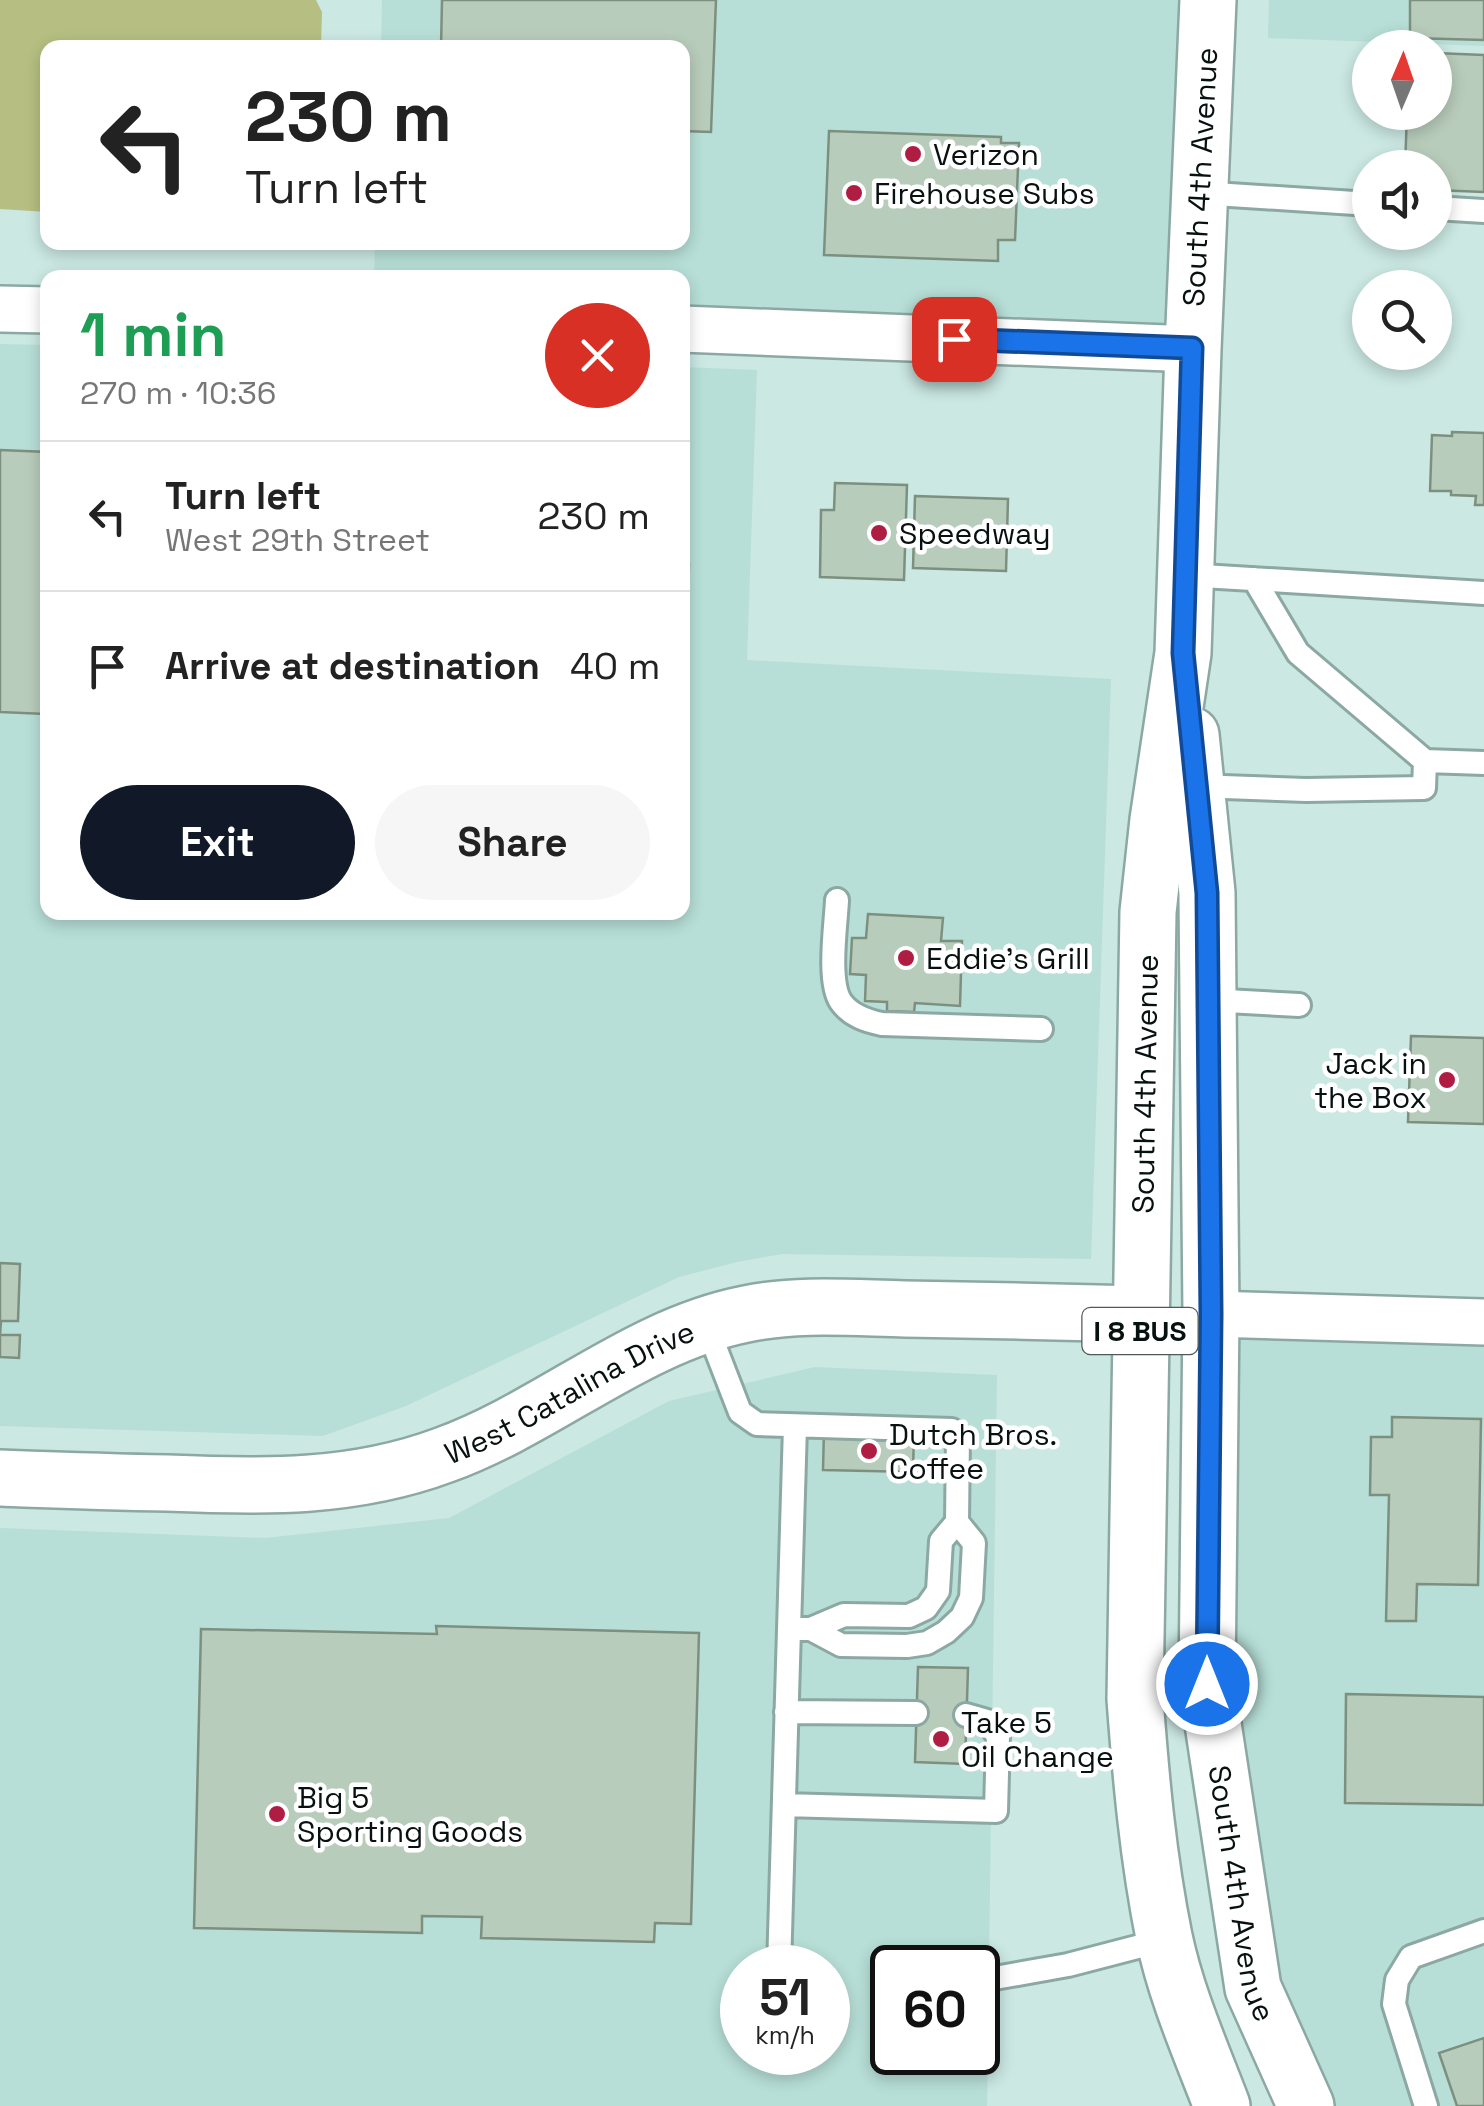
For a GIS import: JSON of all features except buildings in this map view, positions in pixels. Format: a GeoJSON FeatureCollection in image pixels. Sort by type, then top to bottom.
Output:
{"type":"FeatureCollection","features":[{"type":"Feature","properties":{"kind":"main road","name":"South 4th Avenue"},"geometry":{"type":"LineString","coordinates":[[1208,0],[1183,653],[1148,912],[1134,1699],[1145,1825],[1165,1940],[1184,2005],[1222,2106]]}},
{"type":"Feature","properties":{"kind":"main road","name":"South 4th Avenue"},"geometry":{"type":"LineString","coordinates":[[1183,653],[1207,893],[1211,1314],[1207,1684],[1253,1988],[1306,2106]]}},
{"type":"Feature","properties":{"kind":"main road","name":"West Catalina Drive"},"geometry":{"type":"LineString","coordinates":[[0,1478],[243,1486],[313,1485],[378,1475],[444,1455],[500,1430],[661,1341],[747,1313],[824,1307],[1211,1314]]}},
{"type":"Feature","properties":{"kind":"street"},"geometry":{"type":"LineString","coordinates":[[0,309],[40,310]]}},
{"type":"Feature","properties":{"kind":"street"},"geometry":{"type":"LineString","coordinates":[[690,329],[1192,348]]}},
{"type":"Feature","properties":{"kind":"street"},"geometry":{"type":"LineString","coordinates":[[1211,1314],[1484,1322]]}},
{"type":"Feature","properties":{"kind":"lane"},"geometry":{"type":"LineString","coordinates":[[1198,193],[1352,203]]}},
{"type":"Feature","properties":{"kind":"lane"},"geometry":{"type":"LineString","coordinates":[[1452,209],[1484,211]]}},
{"type":"Feature","properties":{"kind":"lane"},"geometry":{"type":"LineString","coordinates":[[1186,575],[1484,593]]}},
{"type":"Feature","properties":{"kind":"lane"},"geometry":{"type":"LineString","coordinates":[[1254,579],[1298,653],[1425,761],[1484,763]]}},
{"type":"Feature","properties":{"kind":"lane"},"geometry":{"type":"LineString","coordinates":[[1196,786],[1306,790],[1424,788],[1425,761]]}},
{"type":"Feature","properties":{"kind":"lane"},"geometry":{"type":"LineString","coordinates":[[836,900],[834,981],[841,1002],[861,1020],[1041,1029]]}},
{"type":"Feature","properties":{"kind":"lane"},"geometry":{"type":"LineString","coordinates":[[1208,1000],[1298,1004]]}},
{"type":"Feature","properties":{"kind":"lane"},"geometry":{"type":"LineString","coordinates":[[706,1324],[740,1412],[757,1424],[952,1430],[958,1435],[957,1522],[941,1541],[938,1592],[926,1608],[909,1616],[844,1615],[800,1629]]}},
{"type":"Feature","properties":{"kind":"lane"},"geometry":{"type":"LineString","coordinates":[[780,1945],[786,1712],[800,1629],[795,1426]]}},
{"type":"Feature","properties":{"kind":"lane"},"geometry":{"type":"LineString","coordinates":[[800,1629],[841,1645],[907,1646],[946,1632],[962,1617],[971,1598],[974,1543],[957,1522]]}},
{"type":"Feature","properties":{"kind":"lane"},"geometry":{"type":"LineString","coordinates":[[786,1712],[916,1713]]}},
{"type":"Feature","properties":{"kind":"lane"},"geometry":{"type":"LineString","coordinates":[[784,1806],[996,1811],[998,1736],[987,1721],[966,1715]]}},
{"type":"Feature","properties":{"kind":"lane"},"geometry":{"type":"LineString","coordinates":[[1426,2106],[1394,2004],[1397,1980],[1411,1957],[1484,1931]]}},
{"type":"Feature","properties":{"kind":"lane"},"geometry":{"type":"LineString","coordinates":[[1000,1977],[1068,1965],[1165,1940]]}},
{"type":"Feature","properties":{"kind":"shaded area"},"geometry":{"type":"Polygon","coordinates":[[[382,0],[1206,0],[1193,349],[690,331],[690,270],[374,270],[375,250],[690,250],[690,40],[381,40],[382,0]]]}},
{"type":"Feature","properties":{"kind":"shaded area"},"geometry":{"type":"Polygon","coordinates":[[[1269,0],[1484,0],[1484,46],[1452,45],[1452,30],[1352,30],[1352,41],[1268,38],[1269,0]]]}},
{"type":"Feature","properties":{"kind":"shaded area"},"geometry":{"type":"Polygon","coordinates":[[[0,344],[40,345],[40,920],[690,920],[690,367],[757,370],[747,660],[1111,679],[1091,1259],[782,1254],[737,1262],[679,1277],[406,1406],[323,1436],[0,1426],[0,344]]]}},
{"type":"Feature","properties":{"kind":"shaded area"},"geometry":{"type":"Polygon","coordinates":[[[1211,1314],[1484,1322],[1484,2106],[1306,2106],[1253,1988],[1211,1314]]]}},
{"type":"Feature","properties":{"kind":"shaded area"},"geometry":{"type":"Polygon","coordinates":[[[815,1367],[997,1375],[989,1945],[870,1945],[870,2075],[987,2075],[987,2106],[0,2106],[0,1528],[265,1538],[449,1518],[669,1401],[815,1367]]]}},
{"type":"Feature","properties":{"kind":"green space"},"geometry":{"type":"Polygon","coordinates":[[[0,0],[316,0],[322,12],[321,40],[40,40],[40,212],[0,209],[0,0]]]}},
{"type":"Feature","properties":{"kind":"place","name":"Verizon"},"geometry":{"type":"Point","coordinates":[913,154]}},
{"type":"Feature","properties":{"kind":"place","name":"Firehouse Subs"},"geometry":{"type":"Point","coordinates":[854,193]}},
{"type":"Feature","properties":{"kind":"place","name":"Speedway"},"geometry":{"type":"Point","coordinates":[879,533]}},
{"type":"Feature","properties":{"kind":"place","name":"Eddie's Grill"},"geometry":{"type":"Point","coordinates":[906,958]}},
{"type":"Feature","properties":{"kind":"place","name":"Jack in the Box"},"geometry":{"type":"Point","coordinates":[1447,1080]}},
{"type":"Feature","properties":{"kind":"place","name":"Dutch Bros. Coffee"},"geometry":{"type":"Point","coordinates":[869,1451]}},
{"type":"Feature","properties":{"kind":"place","name":"Take 5 Oil Change"},"geometry":{"type":"Point","coordinates":[941,1739]}},
{"type":"Feature","properties":{"kind":"place","name":"Big 5 Sporting Goods"},"geometry":{"type":"Point","coordinates":[277,1814]}},
{"type":"Feature","properties":{"kind":"route"},"geometry":{"type":"LineString","coordinates":[[954,339],[1192,348],[1183,653],[1207,893],[1211,1314],[1207,1684]]}}]}
